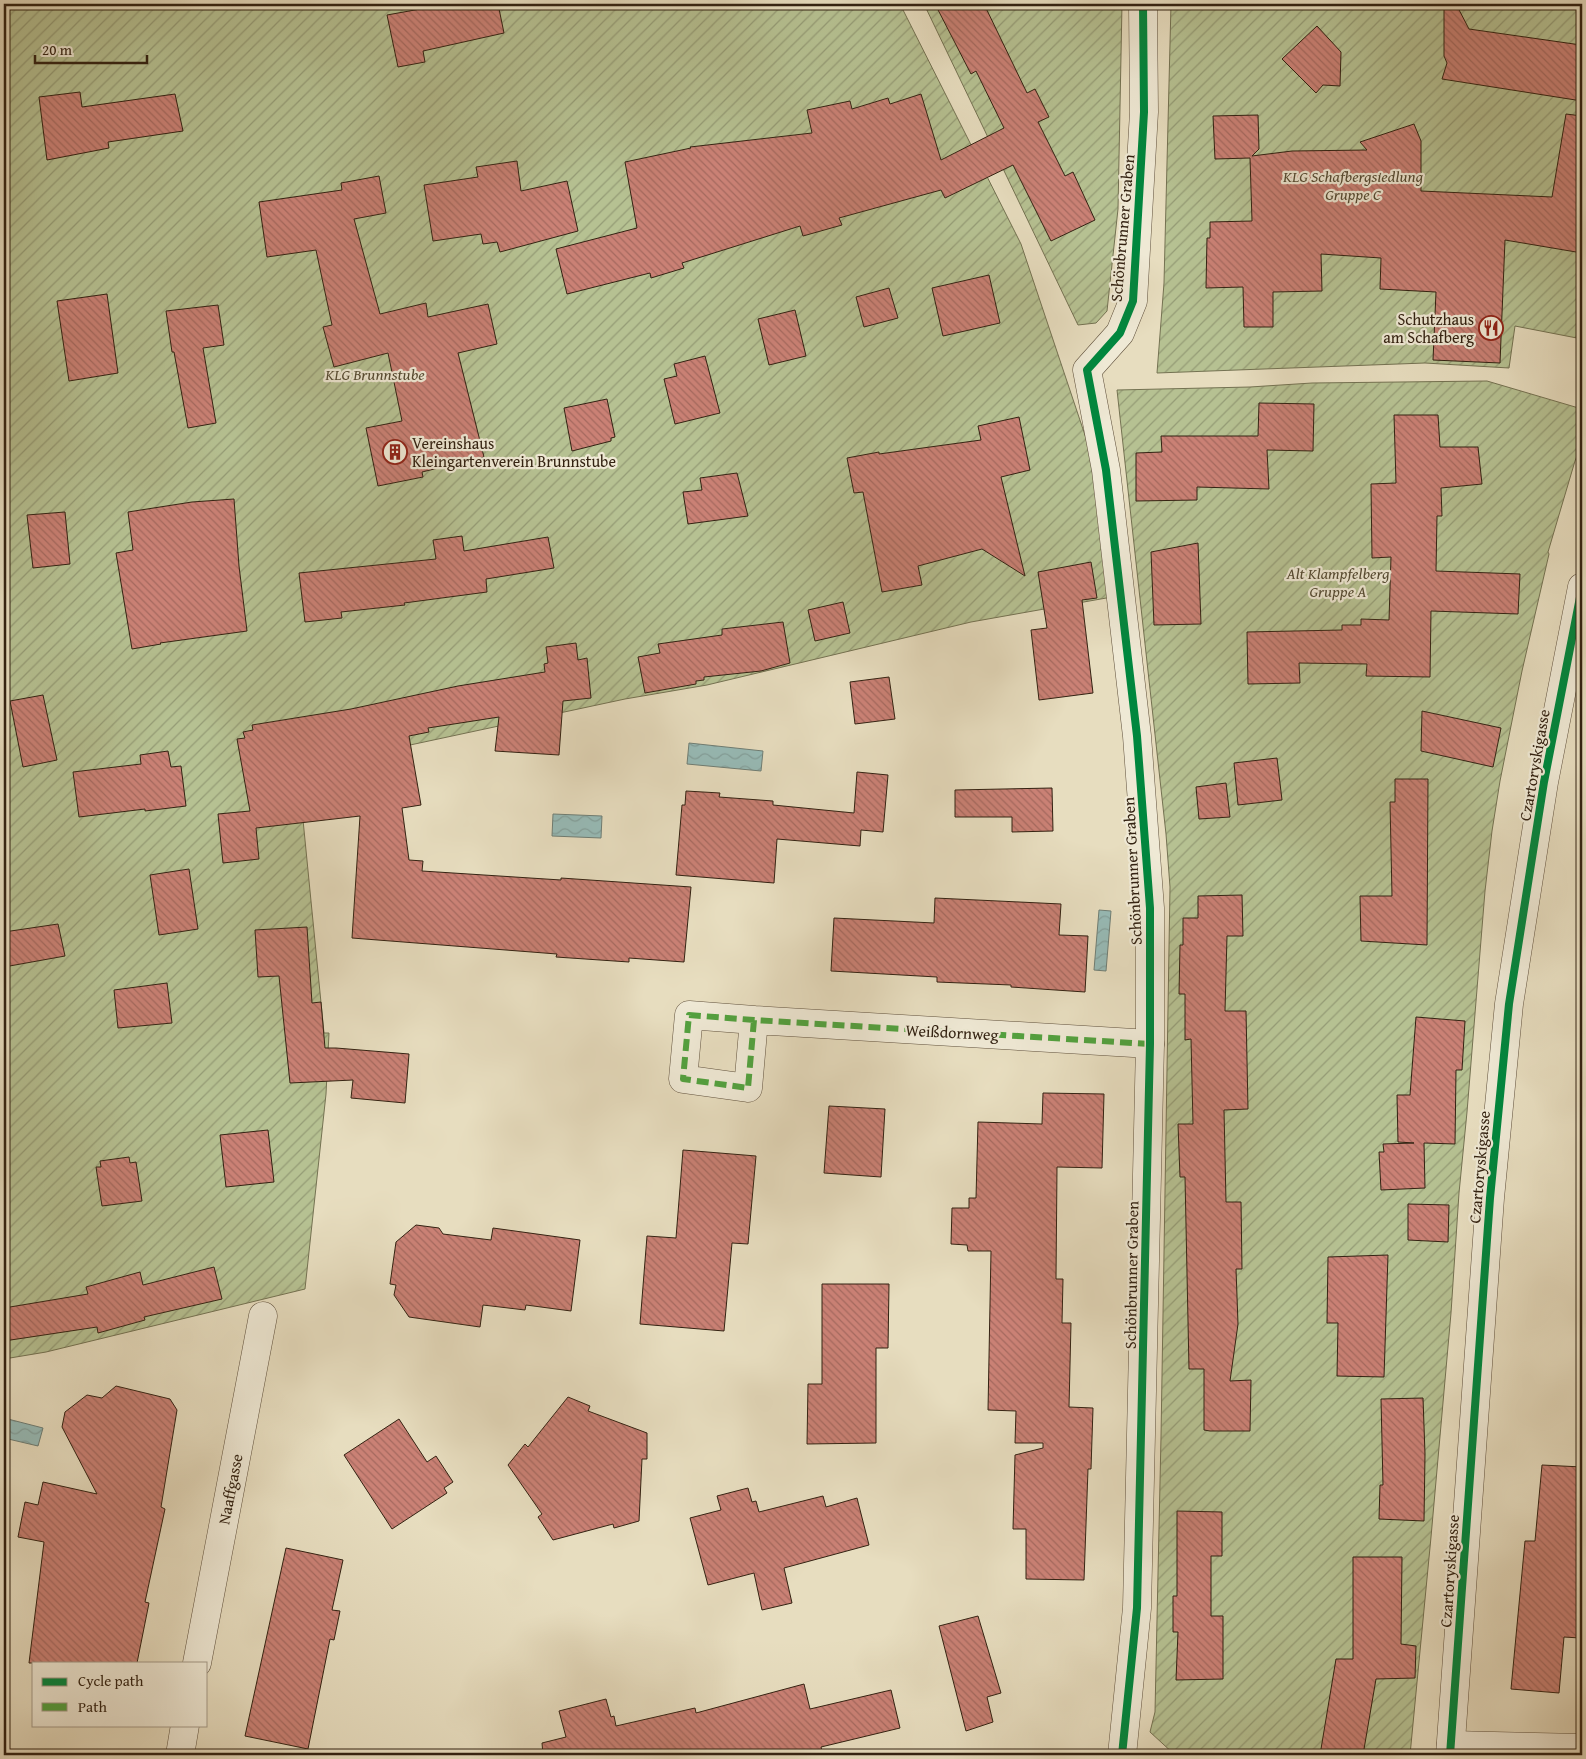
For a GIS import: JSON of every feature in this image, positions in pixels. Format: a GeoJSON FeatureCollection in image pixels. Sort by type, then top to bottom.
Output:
{"type":"FeatureCollection","features":[{"type":"Feature","properties":{"kind":"street","name":"Schönbrunner Graben"},"geometry":{"type":"LineString","coordinates":[[1122,1755],[1137,1608],[1150,1044],[1150,908],[1137,736],[1106,470],[1087,370],[1120,333],[1133,301],[1144,112],[1143,4]]}},
{"type":"Feature","properties":{"kind":"street","name":"Czartoryskigasse"},"geometry":{"type":"LineString","coordinates":[[1450,1750],[1490,1198],[1509,1004],[1544,782],[1582,587]]}},
{"type":"Feature","properties":{"kind":"street","name":"Weißdornweg"},"geometry":{"type":"LineString","coordinates":[[754,1020],[1150,1044]]}},
{"type":"Feature","properties":{"kind":"street","name":"Naaffgasse"},"geometry":{"type":"LineString","coordinates":[[197,1662],[263,1316]]}},
{"type":"Feature","properties":{"kind":"street"},"geometry":{"type":"LineString","coordinates":[[180,1755],[186,1726]]}},
{"type":"Feature","properties":{"kind":"street"},"geometry":{"type":"LineString","coordinates":[[1450,1750],[1582,1748]]}},
{"type":"Feature","properties":{"kind":"green space","name":"KLG Brunnstube"},"geometry":{"type":"Polygon","coordinates":[[[4,4],[900,4],[1021,244],[1099,477],[1112,597],[971,622],[707,685],[625,699],[298,769],[324,1033],[329,1033],[326,1094],[305,1289],[46,1352],[4,1359],[4,4]]]}},
{"type":"Feature","properties":{"kind":"green space"},"geometry":{"type":"Polygon","coordinates":[[[924,4],[1122,4],[1118,209],[1107,311],[1096,323],[1078,325],[924,4]]]}},
{"type":"Feature","properties":{"kind":"green space","name":"KLG Schafbergsiedlung Gruppe C"},"geometry":{"type":"Polygon","coordinates":[[[1171,4],[1582,4],[1582,339],[1515,326],[1509,368],[1425,363],[1157,373],[1164,283],[1171,4]]]}},
{"type":"Feature","properties":{"kind":"green space","name":"Alt Klampfelberg Gruppe A"},"geometry":{"type":"Polygon","coordinates":[[[1487,381],[1582,409],[1582,443],[1548,552],[1522,671],[1492,831],[1485,891],[1459,1193],[1451,1313],[1410,1755],[1175,1755],[1150,1732],[1155,1712],[1170,887],[1166,834],[1117,390],[1250,387],[1312,383],[1487,381]]]}},
{"type":"Feature","properties":{"kind":"water"},"geometry":{"type":"Polygon","coordinates":[[[689,743],[763,751],[761,771],[687,764],[689,743]]]}},
{"type":"Feature","properties":{"kind":"water"},"geometry":{"type":"Polygon","coordinates":[[[553,814],[602,816],[601,838],[552,836],[553,814]]]}},
{"type":"Feature","properties":{"kind":"water"},"geometry":{"type":"Polygon","coordinates":[[[1099,910],[1111,911],[1106,971],[1094,970],[1099,910]]]}},
{"type":"Feature","properties":{"kind":"water"},"geometry":{"type":"Polygon","coordinates":[[[4,1418],[43,1428],[38,1446],[4,1438],[4,1418]]]}},
{"type":"Feature","properties":{"kind":"building"},"geometry":{"type":"Polygon","coordinates":[[[448,4],[498,4],[504,33],[423,51],[425,62],[398,67],[387,15],[448,4]]]}},
{"type":"Feature","properties":{"kind":"building"},"geometry":{"type":"Polygon","coordinates":[[[935,4],[984,4],[1027,93],[1035,89],[1049,117],[1038,122],[1065,176],[1073,172],[1095,220],[1051,241],[1013,165],[945,198],[941,190],[839,218],[842,225],[803,236],[800,226],[682,263],[684,268],[651,278],[650,273],[567,294],[556,249],[637,228],[625,162],[690,147],[812,133],[807,110],[850,101],[852,109],[888,98],[890,104],[921,94],[941,160],[1004,128],[976,71],[971,74],[935,4]]]}},
{"type":"Feature","properties":{"kind":"building"},"geometry":{"type":"Polygon","coordinates":[[[1444,4],[1456,4],[1469,29],[1581,45],[1578,65],[1582,66],[1582,101],[1442,79],[1447,63],[1444,56],[1444,4]]]}},
{"type":"Feature","properties":{"kind":"building"},"geometry":{"type":"Polygon","coordinates":[[[1317,26],[1341,52],[1340,86],[1323,85],[1316,93],[1282,59],[1317,26]]]}},
{"type":"Feature","properties":{"kind":"building"},"geometry":{"type":"Polygon","coordinates":[[[80,92],[82,107],[175,94],[183,131],[108,142],[109,148],[47,160],[39,97],[80,92]]]}},
{"type":"Feature","properties":{"kind":"building"},"geometry":{"type":"Polygon","coordinates":[[[1566,114],[1582,116],[1582,253],[1505,240],[1500,363],[1433,360],[1436,292],[1380,289],[1381,258],[1321,254],[1322,291],[1273,292],[1273,327],[1244,327],[1243,287],[1206,288],[1207,238],[1210,238],[1210,222],[1252,221],[1250,158],[1215,159],[1213,116],[1258,115],[1259,149],[1252,156],[1292,151],[1367,150],[1360,142],[1414,124],[1421,141],[1421,191],[1552,197],[1566,114]]]}},
{"type":"Feature","properties":{"kind":"building"},"geometry":{"type":"Polygon","coordinates":[[[517,161],[521,191],[567,181],[578,231],[500,252],[497,242],[483,244],[481,234],[433,241],[424,185],[478,177],[476,167],[517,161]]]}},
{"type":"Feature","properties":{"kind":"building"},"geometry":{"type":"Polygon","coordinates":[[[379,176],[386,213],[354,219],[380,314],[426,303],[428,317],[488,304],[497,344],[458,353],[484,457],[422,472],[423,477],[378,486],[366,428],[402,421],[388,353],[334,367],[323,327],[332,325],[316,250],[267,257],[259,202],[342,190],[341,183],[379,176]]]}},
{"type":"Feature","properties":{"kind":"building"},"geometry":{"type":"Polygon","coordinates":[[[989,275],[1000,323],[943,336],[932,288],[989,275]]]}},
{"type":"Feature","properties":{"kind":"building"},"geometry":{"type":"Polygon","coordinates":[[[889,288],[898,318],[864,327],[856,297],[889,288]]]}},
{"type":"Feature","properties":{"kind":"building"},"geometry":{"type":"Polygon","coordinates":[[[107,294],[118,373],[69,381],[57,301],[107,294]]]}},
{"type":"Feature","properties":{"kind":"building"},"geometry":{"type":"Polygon","coordinates":[[[218,305],[224,345],[203,348],[216,423],[188,428],[174,352],[172,352],[166,311],[218,305]]]}},
{"type":"Feature","properties":{"kind":"building"},"geometry":{"type":"Polygon","coordinates":[[[795,310],[806,356],[769,365],[758,319],[795,310]]]}},
{"type":"Feature","properties":{"kind":"building"},"geometry":{"type":"Polygon","coordinates":[[[705,356],[720,413],[675,424],[664,379],[677,376],[674,364],[705,356]]]}},
{"type":"Feature","properties":{"kind":"building"},"geometry":{"type":"Polygon","coordinates":[[[607,399],[615,437],[611,438],[611,441],[572,451],[564,408],[607,399]]]}},
{"type":"Feature","properties":{"kind":"building"},"geometry":{"type":"Polygon","coordinates":[[[1259,403],[1314,404],[1313,451],[1267,450],[1269,489],[1197,487],[1197,500],[1136,501],[1136,453],[1162,452],[1161,436],[1258,436],[1259,403]]]}},
{"type":"Feature","properties":{"kind":"building"},"geometry":{"type":"Polygon","coordinates":[[[1394,415],[1438,415],[1440,447],[1478,447],[1482,484],[1441,488],[1442,516],[1437,516],[1436,571],[1520,574],[1518,614],[1431,611],[1430,677],[1366,676],[1367,664],[1299,663],[1300,683],[1248,684],[1247,632],[1342,630],[1342,625],[1361,625],[1361,619],[1389,620],[1391,557],[1372,558],[1371,484],[1396,483],[1394,415]]]}},
{"type":"Feature","properties":{"kind":"building"},"geometry":{"type":"Polygon","coordinates":[[[1019,417],[1030,470],[1001,477],[1025,576],[982,549],[918,566],[922,585],[882,592],[863,492],[854,493],[847,458],[879,452],[879,454],[981,440],[978,426],[1019,417]]]}},
{"type":"Feature","properties":{"kind":"building"},"geometry":{"type":"Polygon","coordinates":[[[737,473],[748,516],[688,524],[683,492],[702,490],[700,478],[737,473]]]}},
{"type":"Feature","properties":{"kind":"building"},"geometry":{"type":"Polygon","coordinates":[[[234,499],[239,566],[247,631],[160,643],[132,649],[116,553],[133,550],[128,512],[192,502],[234,499]]]}},
{"type":"Feature","properties":{"kind":"building"},"geometry":{"type":"Polygon","coordinates":[[[65,512],[70,564],[33,568],[27,515],[65,512]]]}},
{"type":"Feature","properties":{"kind":"building"},"geometry":{"type":"Polygon","coordinates":[[[462,536],[464,551],[548,537],[554,568],[486,579],[487,592],[404,603],[405,605],[341,612],[342,618],[305,622],[299,573],[436,559],[433,540],[462,536]]]}},
{"type":"Feature","properties":{"kind":"building"},"geometry":{"type":"Polygon","coordinates":[[[1198,543],[1201,624],[1154,625],[1151,552],[1198,543]]]}},
{"type":"Feature","properties":{"kind":"building"},"geometry":{"type":"Polygon","coordinates":[[[1091,562],[1097,598],[1082,600],[1093,693],[1039,700],[1031,630],[1047,628],[1038,572],[1091,562]]]}},
{"type":"Feature","properties":{"kind":"building"},"geometry":{"type":"Polygon","coordinates":[[[843,602],[850,633],[815,641],[808,610],[843,602]]]}},
{"type":"Feature","properties":{"kind":"building"},"geometry":{"type":"Polygon","coordinates":[[[783,622],[790,663],[761,671],[704,677],[704,680],[696,681],[696,684],[645,693],[638,657],[660,653],[658,644],[722,635],[722,629],[783,622]]]}},
{"type":"Feature","properties":{"kind":"building"},"geometry":{"type":"Polygon","coordinates":[[[576,643],[578,660],[587,658],[591,698],[563,701],[559,755],[495,751],[499,717],[428,728],[429,732],[409,736],[421,805],[402,808],[409,860],[423,861],[422,871],[691,887],[684,962],[629,958],[629,962],[556,957],[557,954],[352,938],[360,816],[256,828],[259,859],[223,863],[218,814],[250,811],[237,739],[245,738],[243,732],[253,730],[252,725],[351,709],[458,686],[545,672],[544,664],[548,663],[546,647],[576,643]]]}},
{"type":"Feature","properties":{"kind":"building"},"geometry":{"type":"Polygon","coordinates":[[[889,677],[895,719],[855,724],[850,682],[889,677]]]}},
{"type":"Feature","properties":{"kind":"building"},"geometry":{"type":"Polygon","coordinates":[[[43,695],[57,760],[23,767],[10,701],[43,695]]]}},
{"type":"Feature","properties":{"kind":"building"},"geometry":{"type":"Polygon","coordinates":[[[1422,711],[1501,728],[1493,767],[1421,751],[1422,711]]]}},
{"type":"Feature","properties":{"kind":"building"},"geometry":{"type":"Polygon","coordinates":[[[168,751],[171,767],[181,766],[186,806],[79,817],[73,772],[141,764],[140,755],[168,751]]]}},
{"type":"Feature","properties":{"kind":"building"},"geometry":{"type":"Polygon","coordinates":[[[1277,758],[1282,800],[1238,805],[1234,763],[1277,758]]]}},
{"type":"Feature","properties":{"kind":"building"},"geometry":{"type":"Polygon","coordinates":[[[857,772],[888,775],[883,832],[861,830],[860,846],[777,839],[774,883],[676,875],[682,805],[685,805],[686,791],[720,793],[719,797],[773,801],[773,805],[854,813],[857,772]]]}},
{"type":"Feature","properties":{"kind":"building"},"geometry":{"type":"Polygon","coordinates":[[[1395,779],[1428,779],[1427,945],[1361,941],[1360,896],[1392,896],[1390,802],[1395,802],[1395,779]]]}},
{"type":"Feature","properties":{"kind":"building"},"geometry":{"type":"Polygon","coordinates":[[[1226,783],[1230,817],[1199,819],[1196,787],[1226,783]]]}},
{"type":"Feature","properties":{"kind":"building"},"geometry":{"type":"Polygon","coordinates":[[[1052,788],[1053,831],[1012,832],[1012,817],[955,817],[955,790],[1052,788]]]}},
{"type":"Feature","properties":{"kind":"building"},"geometry":{"type":"Polygon","coordinates":[[[189,869],[198,929],[159,935],[150,875],[189,869]]]}},
{"type":"Feature","properties":{"kind":"building"},"geometry":{"type":"Polygon","coordinates":[[[1242,895],[1243,936],[1227,936],[1225,1011],[1246,1011],[1248,1109],[1224,1110],[1226,1202],[1241,1202],[1242,1269],[1236,1269],[1238,1324],[1230,1381],[1251,1380],[1250,1431],[1210,1431],[1204,1430],[1204,1369],[1189,1369],[1185,1177],[1180,1177],[1178,1124],[1193,1124],[1191,1039],[1185,1040],[1185,994],[1179,994],[1180,945],[1183,945],[1183,918],[1198,918],[1198,896],[1242,895]]]}},
{"type":"Feature","properties":{"kind":"building"},"geometry":{"type":"Polygon","coordinates":[[[935,898],[1061,904],[1059,935],[1088,936],[1085,992],[1011,987],[1011,985],[937,982],[937,977],[831,971],[834,918],[934,923],[935,898]]]}},
{"type":"Feature","properties":{"kind":"building"},"geometry":{"type":"Polygon","coordinates":[[[58,924],[65,956],[4,967],[4,932],[58,924]]]}},
{"type":"Feature","properties":{"kind":"building"},"geometry":{"type":"Polygon","coordinates":[[[307,927],[312,1003],[321,1002],[325,1048],[409,1054],[405,1103],[351,1098],[353,1080],[290,1083],[279,976],[258,977],[255,930],[307,927]]]}},
{"type":"Feature","properties":{"kind":"building"},"geometry":{"type":"Polygon","coordinates":[[[167,983],[172,1023],[118,1028],[114,990],[167,983]]]}},
{"type":"Feature","properties":{"kind":"building"},"geometry":{"type":"Polygon","coordinates":[[[1416,1017],[1465,1021],[1462,1070],[1456,1070],[1455,1144],[1424,1143],[1425,1188],[1381,1190],[1379,1152],[1384,1152],[1383,1144],[1414,1143],[1398,1142],[1397,1095],[1410,1095],[1416,1017]]]}},
{"type":"Feature","properties":{"kind":"building"},"geometry":{"type":"Polygon","coordinates":[[[1043,1093],[1104,1094],[1102,1168],[1057,1167],[1056,1279],[1063,1279],[1062,1323],[1071,1323],[1069,1407],[1093,1408],[1091,1469],[1088,1469],[1084,1580],[1026,1579],[1026,1529],[1013,1529],[1015,1455],[1043,1448],[1043,1443],[1015,1443],[1016,1411],[988,1410],[991,1251],[968,1251],[967,1245],[951,1244],[952,1208],[969,1208],[969,1198],[976,1198],[978,1122],[1042,1124],[1043,1093]]]}},
{"type":"Feature","properties":{"kind":"building"},"geometry":{"type":"Polygon","coordinates":[[[829,1106],[885,1109],[881,1177],[824,1173],[829,1106]]]}},
{"type":"Feature","properties":{"kind":"building"},"geometry":{"type":"Polygon","coordinates":[[[268,1130],[274,1182],[226,1187],[220,1135],[268,1130]]]}},
{"type":"Feature","properties":{"kind":"building"},"geometry":{"type":"Polygon","coordinates":[[[683,1150],[756,1156],[748,1244],[732,1243],[724,1331],[640,1324],[647,1236],[676,1238],[683,1150]]]}},
{"type":"Feature","properties":{"kind":"building"},"geometry":{"type":"Polygon","coordinates":[[[129,1157],[130,1163],[136,1162],[142,1201],[102,1206],[96,1167],[101,1167],[100,1161],[129,1157]]]}},
{"type":"Feature","properties":{"kind":"building"},"geometry":{"type":"Polygon","coordinates":[[[1408,1204],[1449,1205],[1448,1242],[1408,1240],[1408,1204]]]}},
{"type":"Feature","properties":{"kind":"building"},"geometry":{"type":"Polygon","coordinates":[[[416,1225],[439,1228],[443,1234],[491,1240],[493,1228],[580,1240],[571,1311],[526,1305],[525,1310],[483,1305],[480,1327],[409,1317],[394,1295],[396,1285],[390,1284],[396,1242],[416,1225]]]}},
{"type":"Feature","properties":{"kind":"building"},"geometry":{"type":"Polygon","coordinates":[[[1388,1255],[1384,1377],[1337,1376],[1338,1323],[1327,1323],[1328,1257],[1388,1255]]]}},
{"type":"Feature","properties":{"kind":"building"},"geometry":{"type":"Polygon","coordinates":[[[214,1267],[222,1299],[144,1317],[145,1320],[98,1333],[97,1327],[4,1341],[4,1308],[88,1294],[86,1287],[140,1272],[143,1285],[214,1267]]]}},
{"type":"Feature","properties":{"kind":"building"},"geometry":{"type":"Polygon","coordinates":[[[822,1284],[889,1284],[888,1348],[876,1348],[876,1443],[807,1444],[808,1384],[822,1384],[822,1284]]]}},
{"type":"Feature","properties":{"kind":"building"},"geometry":{"type":"Polygon","coordinates":[[[116,1386],[170,1399],[177,1410],[161,1507],[165,1509],[145,1602],[149,1603],[137,1662],[29,1663],[44,1542],[18,1537],[25,1502],[38,1505],[43,1482],[97,1494],[62,1427],[65,1412],[87,1395],[102,1398],[116,1386]]]}},
{"type":"Feature","properties":{"kind":"building"},"geometry":{"type":"Polygon","coordinates":[[[568,1397],[590,1406],[588,1411],[647,1433],[647,1459],[642,1459],[639,1521],[614,1528],[613,1524],[553,1540],[538,1517],[542,1514],[508,1465],[525,1444],[528,1447],[568,1397]]]}},
{"type":"Feature","properties":{"kind":"building"},"geometry":{"type":"Polygon","coordinates":[[[1423,1398],[1425,1454],[1424,1521],[1379,1519],[1380,1485],[1383,1485],[1381,1399],[1423,1398]]]}},
{"type":"Feature","properties":{"kind":"building"},"geometry":{"type":"Polygon","coordinates":[[[399,1419],[427,1462],[436,1456],[453,1482],[444,1488],[447,1493],[392,1529],[344,1455],[399,1419]]]}},
{"type":"Feature","properties":{"kind":"building"},"geometry":{"type":"Polygon","coordinates":[[[1542,1465],[1582,1467],[1582,1609],[1580,1638],[1564,1637],[1559,1693],[1511,1689],[1525,1541],[1535,1541],[1542,1465]]]}},
{"type":"Feature","properties":{"kind":"building"},"geometry":{"type":"Polygon","coordinates":[[[748,1488],[752,1502],[756,1501],[759,1512],[823,1496],[826,1507],[857,1498],[869,1545],[784,1568],[792,1603],[762,1610],[754,1573],[708,1585],[690,1518],[721,1510],[717,1496],[748,1488]]]}},
{"type":"Feature","properties":{"kind":"building"},"geometry":{"type":"Polygon","coordinates":[[[1177,1511],[1222,1512],[1222,1556],[1211,1556],[1211,1616],[1223,1616],[1223,1679],[1176,1680],[1178,1632],[1173,1632],[1173,1596],[1177,1596],[1177,1511]]]}},
{"type":"Feature","properties":{"kind":"building"},"geometry":{"type":"Polygon","coordinates":[[[286,1548],[343,1560],[332,1610],[340,1611],[334,1640],[330,1639],[308,1749],[245,1736],[286,1548]]]}},
{"type":"Feature","properties":{"kind":"building"},"geometry":{"type":"Polygon","coordinates":[[[1353,1557],[1402,1557],[1401,1644],[1416,1646],[1415,1678],[1376,1679],[1363,1755],[1320,1755],[1336,1659],[1353,1659],[1353,1557]]]}},
{"type":"Feature","properties":{"kind":"building"},"geometry":{"type":"Polygon","coordinates":[[[978,1616],[1001,1693],[987,1697],[993,1722],[966,1731],[939,1626],[978,1616]]]}},
{"type":"Feature","properties":{"kind":"building"},"geometry":{"type":"Polygon","coordinates":[[[804,1684],[810,1709],[891,1690],[900,1728],[821,1747],[823,1755],[543,1755],[542,1743],[566,1737],[559,1711],[606,1699],[611,1717],[614,1716],[616,1726],[695,1708],[696,1713],[804,1684]]]}},
{"type":"Feature","properties":{"kind":"marked path"},"geometry":{"type":"LineString","coordinates":[[754,1020],[748,1088],[683,1079],[689,1015],[1150,1044]]}},
{"type":"Feature","properties":{"kind":"cycle path"},"geometry":{"type":"LineString","coordinates":[[1122,1755],[1137,1608],[1150,1044],[1150,908],[1137,736],[1106,470],[1087,370],[1120,333],[1133,301],[1144,112],[1143,4]]}},
{"type":"Feature","properties":{"kind":"cycle path"},"geometry":{"type":"LineString","coordinates":[[1450,1755],[1490,1198],[1509,1004],[1544,782],[1582,587]]}},
{"type":"Feature","properties":{"kind":"place","name":"Schutzhaus am Schafberg"},"geometry":{"type":"Point","coordinates":[1491,328]}},
{"type":"Feature","properties":{"kind":"place","name":"Vereinshaus Kleingartenverein Brunnstube"},"geometry":{"type":"Point","coordinates":[395,452]}}]}
